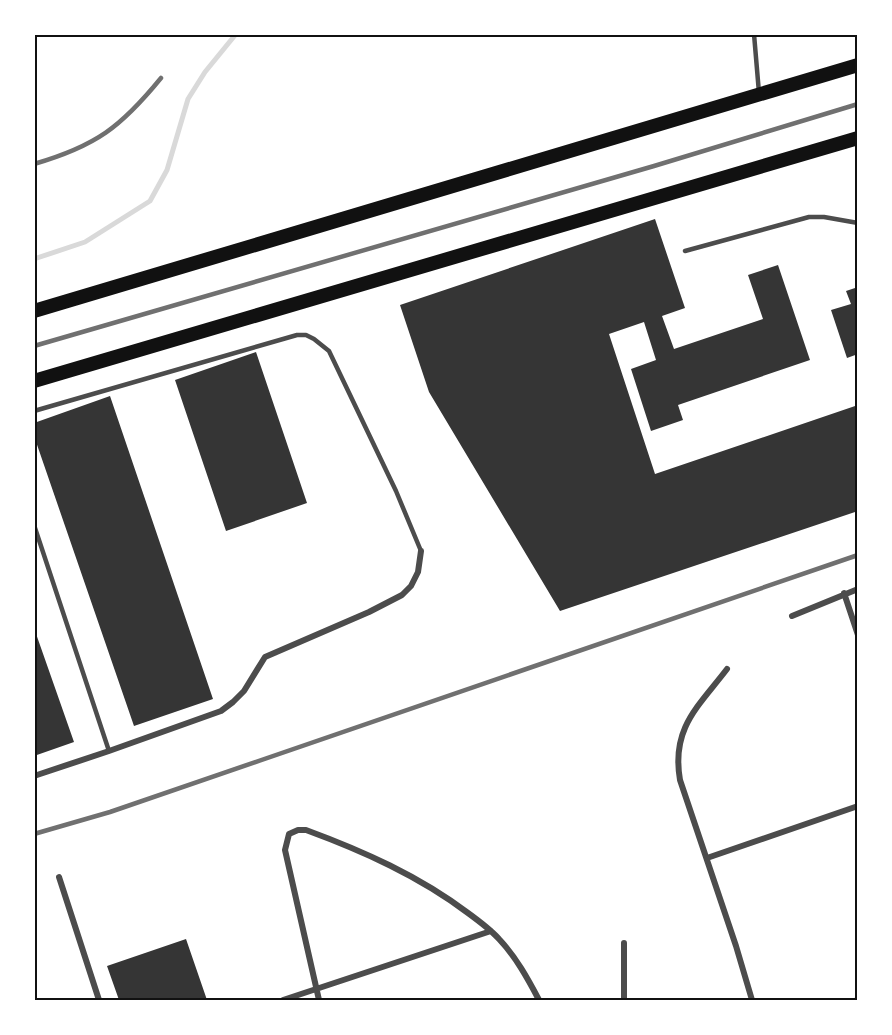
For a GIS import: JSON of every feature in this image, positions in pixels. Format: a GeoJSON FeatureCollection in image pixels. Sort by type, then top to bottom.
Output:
{"type":"FeatureCollection","features":[{"type":"Feature","properties":{"kind":"main road"},"geometry":{"type":"LineString","coordinates":[[34,311],[858,65]]}},
{"type":"Feature","properties":{"kind":"main road"},"geometry":{"type":"LineString","coordinates":[[34,381],[858,138]]}},
{"type":"Feature","properties":{"kind":"street"},"geometry":{"type":"LineString","coordinates":[[34,776],[221,711],[244,690],[265,657],[369,612],[402,595],[411,586],[418,572],[421,551]]}},
{"type":"Feature","properties":{"kind":"street"},"geometry":{"type":"LineString","coordinates":[[792,616],[858,589]]}},
{"type":"Feature","properties":{"kind":"street"},"geometry":{"type":"LineString","coordinates":[[844,593],[858,635]]}},
{"type":"Feature","properties":{"kind":"street"},"geometry":{"type":"LineString","coordinates":[[727,669],[689,718],[678,748],[677,764],[680,780],[752,1000]]}},
{"type":"Feature","properties":{"kind":"street"},"geometry":{"type":"LineString","coordinates":[[707,858],[858,806]]}},
{"type":"Feature","properties":{"kind":"street"},"geometry":{"type":"LineString","coordinates":[[319,1000],[285,850],[289,834],[298,830],[306,830],[390,865],[453,901],[491,931],[514,957],[539,1000]]}},
{"type":"Feature","properties":{"kind":"street"},"geometry":{"type":"LineString","coordinates":[[59,877],[99,1000]]}},
{"type":"Feature","properties":{"kind":"street"},"geometry":{"type":"LineString","coordinates":[[283,1000],[491,931]]}},
{"type":"Feature","properties":{"kind":"street"},"geometry":{"type":"LineString","coordinates":[[624,943],[624,1000]]}},
{"type":"Feature","properties":{"kind":"lane"},"geometry":{"type":"LineString","coordinates":[[754,34],[759,96]]}},
{"type":"Feature","properties":{"kind":"lane"},"geometry":{"type":"LineString","coordinates":[[686,251],[809,218],[824,216],[858,223]]}},
{"type":"Feature","properties":{"kind":"lane"},"geometry":{"type":"LineString","coordinates":[[34,411],[297,335],[306,335],[329,351],[396,491],[421,551]]}},
{"type":"Feature","properties":{"kind":"lane"},"geometry":{"type":"LineString","coordinates":[[34,525],[109,751]]}},
{"type":"Feature","properties":{"kind":"building"},"geometry":{"type":"Polygon","coordinates":[[[655,219],[685,308],[662,316],[674,349],[763,319],[748,275],[778,265],[810,360],[678,405],[683,420],[651,431],[631,369],[656,360],[644,322],[609,334],[655,474],[858,405],[858,511],[560,611],[429,392],[400,305],[655,219]]]}},
{"type":"Feature","properties":{"kind":"building"},"geometry":{"type":"Polygon","coordinates":[[[858,287],[858,354],[847,358],[831,310],[851,304],[846,291],[858,287]]]}},
{"type":"Feature","properties":{"kind":"building"},"geometry":{"type":"Polygon","coordinates":[[[256,352],[307,503],[226,531],[175,380],[256,352]]]}},
{"type":"Feature","properties":{"kind":"building"},"geometry":{"type":"Polygon","coordinates":[[[110,396],[213,699],[134,726],[34,436],[34,423],[110,396]]]}},
{"type":"Feature","properties":{"kind":"building"},"geometry":{"type":"Polygon","coordinates":[[[34,628],[74,742],[34,756],[34,628]]]}},
{"type":"Feature","properties":{"kind":"building"},"geometry":{"type":"Polygon","coordinates":[[[186,939],[207,1000],[119,1000],[107,966],[186,939]]]}},
{"type":"Feature","properties":{"kind":"waterway"},"geometry":{"type":"LineString","coordinates":[[34,259],[85,242],[150,201],[167,170],[188,99],[205,72],[236,34]]}},
{"type":"Feature","properties":{"kind":"railway"},"geometry":{"type":"LineString","coordinates":[[34,164],[74,150],[106,133],[133,110],[161,78]]}},
{"type":"Feature","properties":{"kind":"railway"},"geometry":{"type":"LineString","coordinates":[[34,346],[654,166],[858,104]]}},
{"type":"Feature","properties":{"kind":"railway"},"geometry":{"type":"LineString","coordinates":[[34,834],[110,812],[858,555]]}}]}
